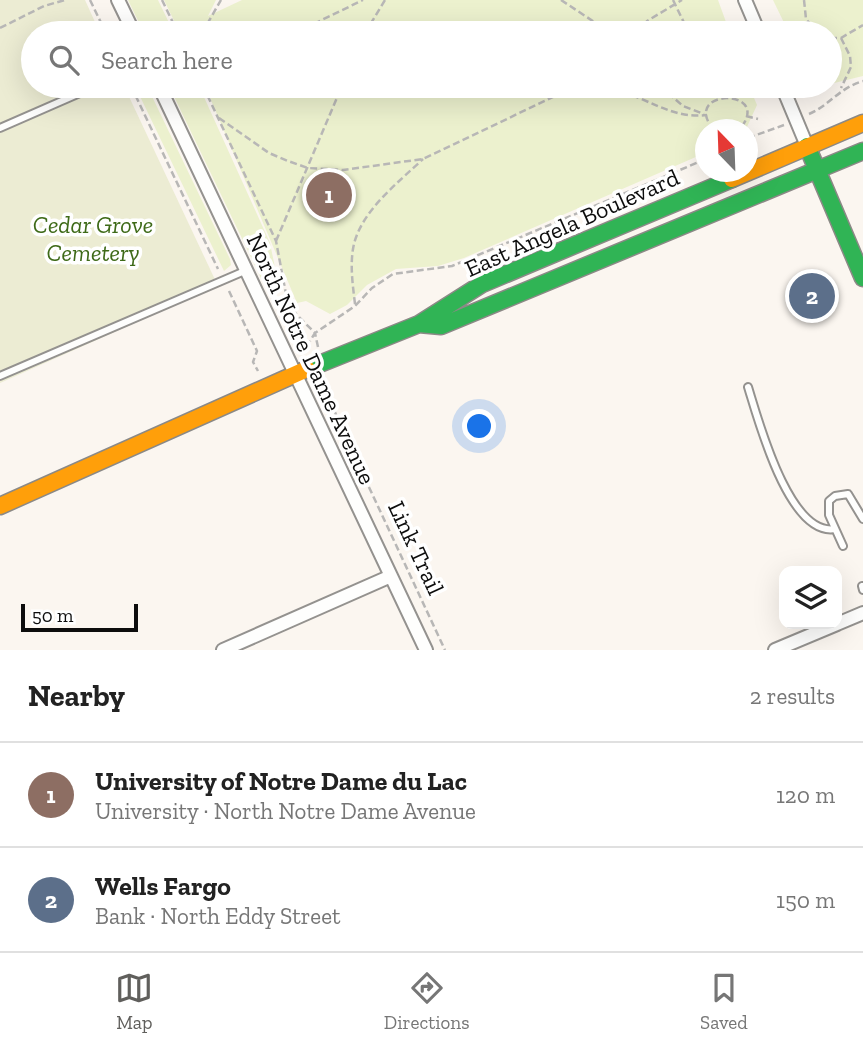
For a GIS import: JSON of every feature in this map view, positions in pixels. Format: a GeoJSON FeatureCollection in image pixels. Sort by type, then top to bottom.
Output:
{"type":"FeatureCollection","features":[{"type":"Feature","properties":{"kind":"main road","name":"East Angela Boulevard"},"geometry":{"type":"LineString","coordinates":[[0,506],[296,373],[419,324],[482,285],[863,123]]}},
{"type":"Feature","properties":{"kind":"main road"},"geometry":{"type":"LineString","coordinates":[[807,146],[863,278]]}},
{"type":"Feature","properties":{"kind":"main road","name":"East Angela Boulevard"},"geometry":{"type":"LineString","coordinates":[[419,324],[441,326],[863,151]]}},
{"type":"Feature","properties":{"kind":"street"},"geometry":{"type":"LineString","coordinates":[[118,0],[128,21]]}},
{"type":"Feature","properties":{"kind":"street"},"geometry":{"type":"LineString","coordinates":[[745,0],[754,21]]}},
{"type":"Feature","properties":{"kind":"street","name":"North Notre Dame Avenue"},"geometry":{"type":"LineString","coordinates":[[165,98],[426,650]]}},
{"type":"Feature","properties":{"kind":"street"},"geometry":{"type":"LineString","coordinates":[[787,98],[807,146]]}},
{"type":"Feature","properties":{"kind":"street"},"geometry":{"type":"LineString","coordinates":[[223,650],[391,576]]}},
{"type":"Feature","properties":{"kind":"street"},"geometry":{"type":"LineString","coordinates":[[842,622],[863,612]]}},
{"type":"Feature","properties":{"kind":"street"},"geometry":{"type":"LineString","coordinates":[[775,650],[825,629]]}},
{"type":"Feature","properties":{"kind":"lane"},"geometry":{"type":"LineString","coordinates":[[0,128],[69,98]]}},
{"type":"Feature","properties":{"kind":"lane"},"geometry":{"type":"LineString","coordinates":[[0,376],[247,270]]}},
{"type":"Feature","properties":{"kind":"lane"},"geometry":{"type":"LineString","coordinates":[[748,387],[761,430],[788,494],[814,523],[828,530],[835,529]]}},
{"type":"Feature","properties":{"kind":"lane"},"geometry":{"type":"LineString","coordinates":[[843,547],[828,506],[835,496],[853,496],[863,519]]}},
{"type":"Feature","properties":{"kind":"path"},"geometry":{"type":"LineString","coordinates":[[0,28],[44,6],[65,0]]}},
{"type":"Feature","properties":{"kind":"path"},"geometry":{"type":"LineString","coordinates":[[90,0],[100,21]]}},
{"type":"Feature","properties":{"kind":"path"},"geometry":{"type":"LineString","coordinates":[[162,0],[172,21]]}},
{"type":"Feature","properties":{"kind":"path"},"geometry":{"type":"LineString","coordinates":[[209,21],[221,0]]}},
{"type":"Feature","properties":{"kind":"path"},"geometry":{"type":"LineString","coordinates":[[320,21],[363,0]]}},
{"type":"Feature","properties":{"kind":"path"},"geometry":{"type":"LineString","coordinates":[[372,21],[385,0]]}},
{"type":"Feature","properties":{"kind":"path"},"geometry":{"type":"LineString","coordinates":[[561,0],[593,21]]}},
{"type":"Feature","properties":{"kind":"path"},"geometry":{"type":"LineString","coordinates":[[646,21],[674,2],[682,0]]}},
{"type":"Feature","properties":{"kind":"path"},"geometry":{"type":"LineString","coordinates":[[804,0],[808,21]]}},
{"type":"Feature","properties":{"kind":"path"},"geometry":{"type":"LineString","coordinates":[[674,2],[683,21]]}},
{"type":"Feature","properties":{"kind":"path"},"geometry":{"type":"LineString","coordinates":[[842,37],[863,25]]}},
{"type":"Feature","properties":{"kind":"path"},"geometry":{"type":"LineString","coordinates":[[842,40],[850,56],[851,67],[842,87]]}},
{"type":"Feature","properties":{"kind":"path"},"geometry":{"type":"LineString","coordinates":[[842,89],[863,80]]}},
{"type":"Feature","properties":{"kind":"path"},"geometry":{"type":"LineString","coordinates":[[137,98],[257,351],[253,362],[258,372]]}},
{"type":"Feature","properties":{"kind":"path"},"geometry":{"type":"LineString","coordinates":[[209,98],[276,241],[286,294],[296,314],[315,333],[318,343]]}},
{"type":"Feature","properties":{"kind":"path"},"geometry":{"type":"LineString","coordinates":[[276,241],[337,98]]}},
{"type":"Feature","properties":{"kind":"path"},"geometry":{"type":"LineString","coordinates":[[219,118],[269,153],[307,168],[343,170],[423,159],[551,98]]}},
{"type":"Feature","properties":{"kind":"path"},"geometry":{"type":"LineString","coordinates":[[638,98],[675,114],[707,115]]}},
{"type":"Feature","properties":{"kind":"path"},"geometry":{"type":"LineString","coordinates":[[674,98],[683,106],[707,115],[709,119]]}},
{"type":"Feature","properties":{"kind":"path"},"geometry":{"type":"LineString","coordinates":[[707,115],[711,104],[718,98]]}},
{"type":"Feature","properties":{"kind":"path"},"geometry":{"type":"LineString","coordinates":[[728,98],[737,99],[746,116],[758,119]]}},
{"type":"Feature","properties":{"kind":"path"},"geometry":{"type":"LineString","coordinates":[[816,111],[831,98]]}},
{"type":"Feature","properties":{"kind":"path"},"geometry":{"type":"LineString","coordinates":[[758,134],[778,127]]}},
{"type":"Feature","properties":{"kind":"path"},"geometry":{"type":"LineString","coordinates":[[355,306],[352,253],[360,229],[371,211],[423,159]]}},
{"type":"Feature","properties":{"kind":"path"},"geometry":{"type":"LineString","coordinates":[[310,341],[315,333],[355,306],[372,288],[393,274],[443,268],[469,259],[695,163]]}},
{"type":"Feature","properties":{"kind":"path","name":"Link Trail"},"geometry":{"type":"LineString","coordinates":[[324,384],[445,650]]}},
{"type":"Feature","properties":{"kind":"green space","name":"Cedar Grove Cemetery"},"geometry":{"type":"Polygon","coordinates":[[[0,0],[85,0],[95,21],[21,21],[21,98],[130,98],[218,286],[0,383],[0,0]]]}},
{"type":"Feature","properties":{"kind":"green space"},"geometry":{"type":"Polygon","coordinates":[[[128,0],[158,0],[168,21],[138,21],[128,0]]]}},
{"type":"Feature","properties":{"kind":"green space"},"geometry":{"type":"Polygon","coordinates":[[[164,0],[216,0],[208,16],[242,0],[718,0],[726,21],[174,21],[164,0]]]}},
{"type":"Feature","properties":{"kind":"green space"},"geometry":{"type":"Polygon","coordinates":[[[773,0],[863,0],[863,76],[842,81],[842,21],[783,21],[773,0]]]}},
{"type":"Feature","properties":{"kind":"green space"},"geometry":{"type":"Polygon","coordinates":[[[141,98],[153,98],[230,259],[231,265],[224,271],[141,98]]]}},
{"type":"Feature","properties":{"kind":"green space"},"geometry":{"type":"Polygon","coordinates":[[[175,98],[204,98],[270,243],[280,292],[270,297],[175,98]]]}},
{"type":"Feature","properties":{"kind":"green space"},"geometry":{"type":"Polygon","coordinates":[[[210,98],[754,98],[757,105],[751,119],[695,119],[695,157],[464,258],[438,266],[396,269],[367,285],[347,305],[330,314],[306,301],[297,303],[210,98]]]}},
{"type":"Feature","properties":{"kind":"traffic: fast"},"geometry":{"type":"LineString","coordinates":[[807,146],[863,278]]}},
{"type":"Feature","properties":{"kind":"traffic: fast"},"geometry":{"type":"LineString","coordinates":[[419,324],[441,326],[863,151]]}},
{"type":"Feature","properties":{"kind":"traffic: fast"},"geometry":{"type":"LineString","coordinates":[[307,369],[419,324],[482,284],[725,182]]}},
{"type":"Feature","properties":{"kind":"traffic: slow"},"geometry":{"type":"LineString","coordinates":[[758,168],[863,123]]}},
{"type":"Feature","properties":{"kind":"traffic: slow"},"geometry":{"type":"LineString","coordinates":[[0,506],[307,369]]}},
{"type":"Feature","properties":{"kind":"place","name":"University of Notre Dame du Lac"},"geometry":{"type":"Point","coordinates":[329,195]}},
{"type":"Feature","properties":{"kind":"place","name":"Wells Fargo"},"geometry":{"type":"Point","coordinates":[812,296]}}]}
